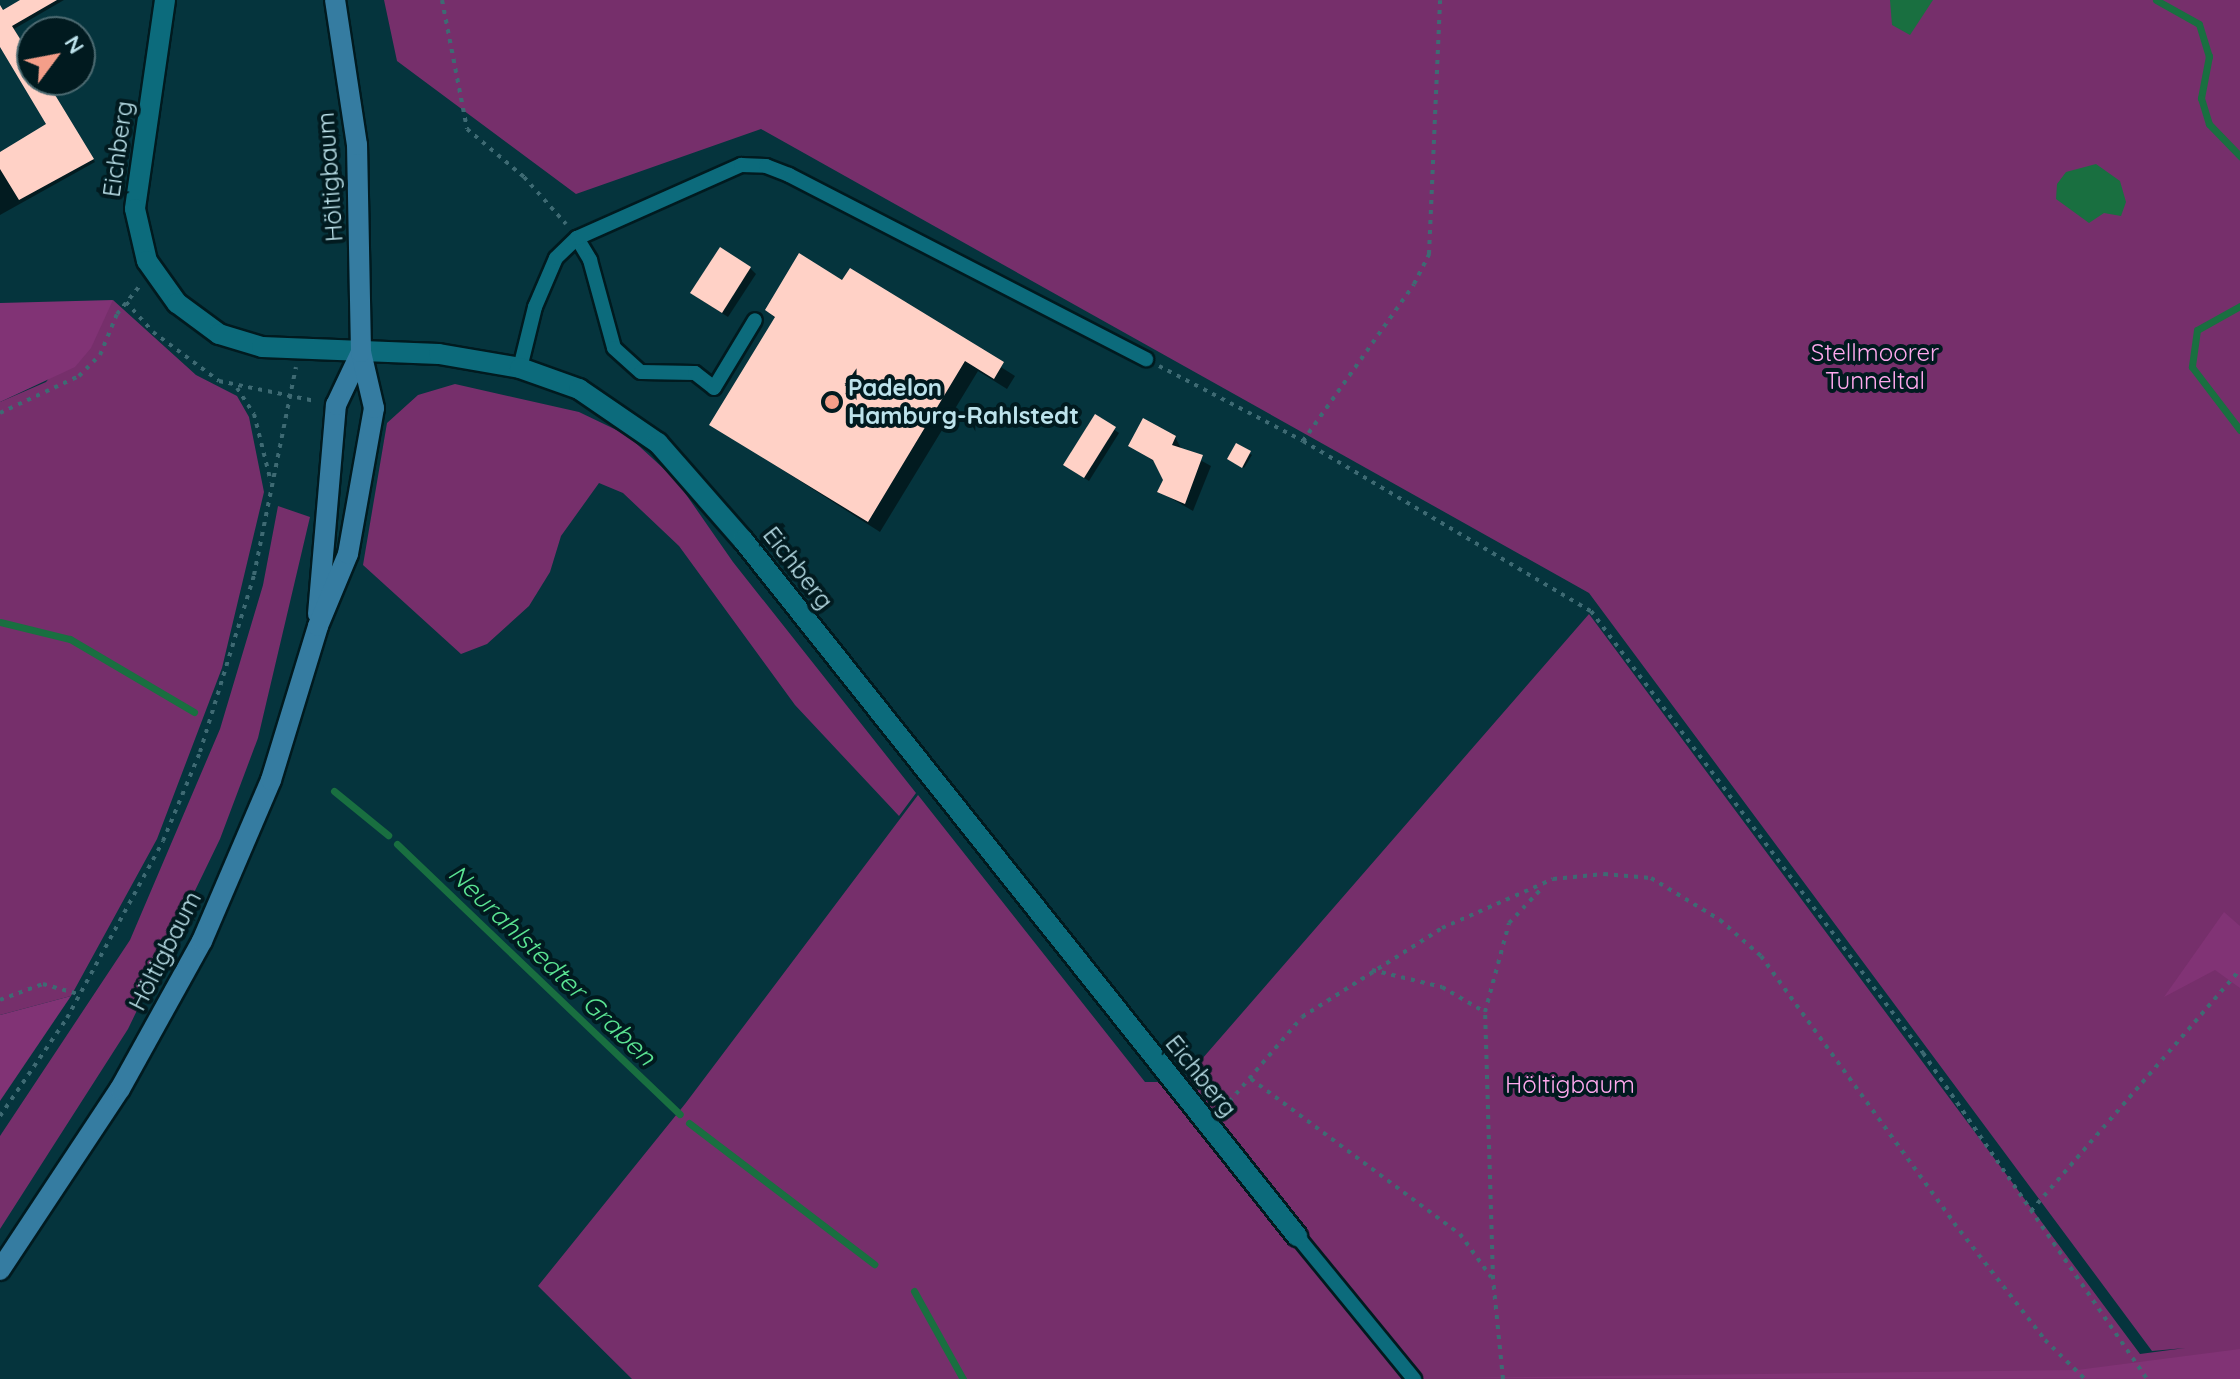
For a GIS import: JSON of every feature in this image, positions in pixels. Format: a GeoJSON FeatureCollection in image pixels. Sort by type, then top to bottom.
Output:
{"type":"FeatureCollection","features":[{"type":"Feature","properties":{"kind":"main road","name":"Höltigbaum"},"geometry":{"type":"LineString","coordinates":[[0,1270],[120,1089],[202,941],[271,780],[318,626],[348,554],[367,461],[374,408],[361,352],[359,175],[335,0]]}},
{"type":"Feature","properties":{"kind":"main road","name":"Höltigbaum"},"geometry":{"type":"LineString","coordinates":[[318,626],[320,552],[336,405],[361,352]]}},
{"type":"Feature","properties":{"kind":"street","name":"Eichberg"},"geometry":{"type":"LineString","coordinates":[[165,0],[136,188],[136,220],[147,261],[177,303],[205,326],[262,347],[467,357],[520,368],[556,379],[609,407],[658,443],[690,477],[1297,1236]]}},
{"type":"Feature","properties":{"kind":"lane"},"geometry":{"type":"LineString","coordinates":[[520,368],[535,307],[556,258],[577,238],[741,165],[766,166],[1146,359]]}},
{"type":"Feature","properties":{"kind":"lane"},"geometry":{"type":"LineString","coordinates":[[577,238],[590,260],[614,348],[641,372],[695,373],[714,388],[755,320]]}},
{"type":"Feature","properties":{"kind":"lane","name":"Eichberg"},"geometry":{"type":"LineString","coordinates":[[1297,1236],[1414,1379]]}},
{"type":"Feature","properties":{"kind":"path"},"geometry":{"type":"LineString","coordinates":[[442,0],[467,129],[524,177],[577,238]]}},
{"type":"Feature","properties":{"kind":"path"},"geometry":{"type":"LineString","coordinates":[[1303,441],[1390,311],[1414,284],[1429,254],[1440,0]]}},
{"type":"Feature","properties":{"kind":"path"},"geometry":{"type":"LineString","coordinates":[[0,413],[79,376],[100,355],[126,302],[199,370],[237,388],[336,405]]}},
{"type":"Feature","properties":{"kind":"path"},"geometry":{"type":"LineString","coordinates":[[0,1116],[79,994],[163,841],[200,752],[254,575],[288,397],[303,350]]}},
{"type":"Feature","properties":{"kind":"path"},"geometry":{"type":"LineString","coordinates":[[1146,359],[1303,441],[1591,611],[1923,1053],[2031,1211],[2107,1331],[2147,1379]]}},
{"type":"Feature","properties":{"kind":"path"},"geometry":{"type":"LineString","coordinates":[[237,388],[254,414],[272,486]]}},
{"type":"Feature","properties":{"kind":"path"},"geometry":{"type":"LineString","coordinates":[[1503,1379],[1493,1279],[1485,1012],[1509,923],[1553,879],[1604,874],[1651,878],[1720,920],[1761,956],[1954,1223],[2045,1340],[2085,1379]]}},
{"type":"Feature","properties":{"kind":"path"},"geometry":{"type":"LineString","coordinates":[[1219,1113],[1302,1017],[1370,970],[1442,928],[1542,887]]}},
{"type":"Feature","properties":{"kind":"path"},"geometry":{"type":"LineString","coordinates":[[1370,970],[1442,987],[1485,1012]]}},
{"type":"Feature","properties":{"kind":"path"},"geometry":{"type":"LineString","coordinates":[[2031,1211],[2240,970]]}},
{"type":"Feature","properties":{"kind":"path"},"geometry":{"type":"LineString","coordinates":[[0,1000],[43,984],[79,994]]}},
{"type":"Feature","properties":{"kind":"path"},"geometry":{"type":"LineString","coordinates":[[1251,1079],[1460,1234],[1493,1279]]}},
{"type":"Feature","properties":{"kind":"green space","name":"Stellmoorer Tunneltal"},"geometry":{"type":"Polygon","coordinates":[[[384,0],[2240,0],[2240,1379],[632,1379],[538,1286],[685,1104],[918,795],[1145,1082],[1182,1082],[1589,614],[2140,1354],[2185,1348],[2152,1351],[1589,593],[761,129],[576,194],[397,61],[384,0]]]}},
{"type":"Feature","properties":{"kind":"green space"},"geometry":{"type":"Polygon","coordinates":[[[113,300],[196,375],[237,396],[249,417],[264,492],[222,668],[157,839],[71,996],[0,1015],[0,402],[46,382],[113,300]]]}},
{"type":"Feature","properties":{"kind":"green space"},"geometry":{"type":"Polygon","coordinates":[[[455,384],[579,412],[627,435],[676,480],[733,562],[916,793],[899,816],[795,705],[679,546],[623,493],[599,483],[561,536],[550,572],[529,606],[487,644],[461,654],[363,565],[387,423],[418,395],[455,384]]]}},
{"type":"Feature","properties":{"kind":"green space"},"geometry":{"type":"Polygon","coordinates":[[[278,506],[310,517],[258,738],[220,839],[128,1029],[0,1229],[0,1136],[130,940],[220,729],[263,585],[278,506]]]}},
{"type":"Feature","properties":{"kind":"shaded area"},"geometry":{"type":"Polygon","coordinates":[[[1890,0],[1933,0],[1910,35],[1892,25],[1890,0]]]}},
{"type":"Feature","properties":{"kind":"shaded area"},"geometry":{"type":"Polygon","coordinates":[[[2096,164],[2120,181],[2126,202],[2121,216],[2104,213],[2089,223],[2056,199],[2057,184],[2066,172],[2096,164]]]}},
{"type":"Feature","properties":{"kind":"shaded area"},"geometry":{"type":"Polygon","coordinates":[[[113,300],[91,348],[75,367],[0,402],[0,303],[113,300]]]}},
{"type":"Feature","properties":{"kind":"shaded area"},"geometry":{"type":"Polygon","coordinates":[[[2224,912],[2240,926],[2240,988],[2215,970],[2164,997],[2224,912]]]}},
{"type":"Feature","properties":{"kind":"shaded area"},"geometry":{"type":"Polygon","coordinates":[[[71,996],[0,1101],[0,1015],[71,996]]]}},
{"type":"Feature","properties":{"kind":"shaded area"},"geometry":{"type":"Polygon","coordinates":[[[2240,1349],[2240,1379],[1452,1378],[2077,1370],[2240,1349]]]}},
{"type":"Feature","properties":{"kind":"building"},"geometry":{"type":"Polygon","coordinates":[[[20,0],[57,0],[29,16],[16,16],[16,24],[12,26],[16,32],[16,74],[0,47],[0,5],[3,10],[20,0]]]}},
{"type":"Feature","properties":{"kind":"building"},"geometry":{"type":"Polygon","coordinates":[[[29,96],[56,96],[94,159],[19,200],[0,169],[0,152],[46,124],[29,96]]]}},
{"type":"Feature","properties":{"kind":"building"},"geometry":{"type":"Polygon","coordinates":[[[720,247],[751,267],[722,313],[690,293],[720,247]]]}},
{"type":"Feature","properties":{"kind":"building","name":"Padelon Hamburg-Rahlstedt"},"geometry":{"type":"Polygon","coordinates":[[[799,253],[842,280],[850,268],[1004,362],[994,379],[965,361],[868,522],[709,425],[775,317],[765,310],[799,253]]]}},
{"type":"Feature","properties":{"kind":"building"},"geometry":{"type":"Polygon","coordinates":[[[1095,414],[1116,427],[1084,478],[1063,465],[1095,414]]]}},
{"type":"Feature","properties":{"kind":"building"},"geometry":{"type":"Polygon","coordinates":[[[1143,418],[1176,436],[1172,445],[1203,455],[1185,504],[1157,492],[1163,480],[1153,460],[1128,446],[1143,418]]]}},
{"type":"Feature","properties":{"kind":"building"},"geometry":{"type":"Polygon","coordinates":[[[1236,443],[1251,451],[1242,468],[1227,459],[1236,443]]]}},
{"type":"Feature","properties":{"kind":"waterway"},"geometry":{"type":"LineString","coordinates":[[2156,0],[2199,24],[2209,56],[2201,98],[2209,124],[2240,156]]}},
{"type":"Feature","properties":{"kind":"waterway"},"geometry":{"type":"LineString","coordinates":[[2240,306],[2197,330],[2192,367],[2240,430]]}},
{"type":"Feature","properties":{"kind":"waterway"},"geometry":{"type":"LineString","coordinates":[[0,622],[70,639],[194,712]]}},
{"type":"Feature","properties":{"kind":"waterway","name":"Neurahlstedter Graben"},"geometry":{"type":"LineString","coordinates":[[334,791],[388,835]]}},
{"type":"Feature","properties":{"kind":"waterway","name":"Neurahlstedter Graben"},"geometry":{"type":"LineString","coordinates":[[397,844],[680,1114]]}},
{"type":"Feature","properties":{"kind":"waterway","name":"Neurahlstedter Graben"},"geometry":{"type":"LineString","coordinates":[[689,1123],[874,1264]]}},
{"type":"Feature","properties":{"kind":"waterway","name":"Neurahlstedter Graben"},"geometry":{"type":"LineString","coordinates":[[914,1291],[963,1379]]}},
{"type":"Feature","properties":{"kind":"place","name":"Padelon Hamburg-Rahlstedt"},"geometry":{"type":"Point","coordinates":[832,402]}}]}
